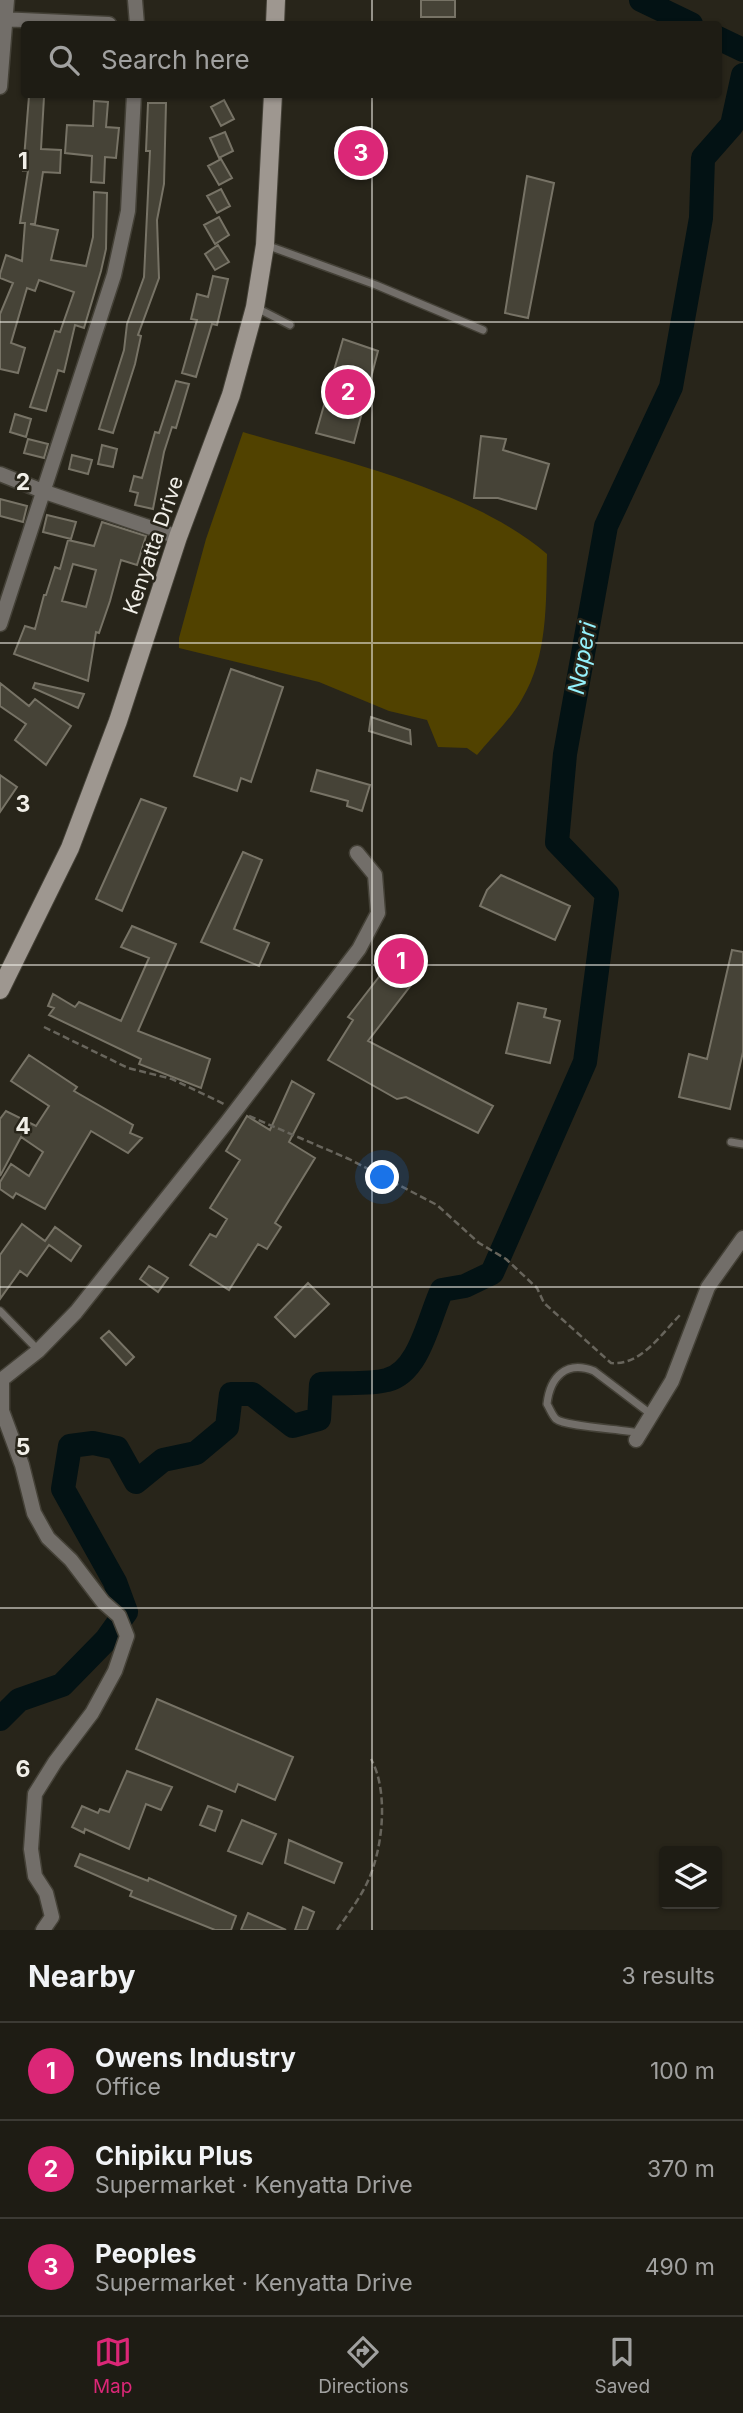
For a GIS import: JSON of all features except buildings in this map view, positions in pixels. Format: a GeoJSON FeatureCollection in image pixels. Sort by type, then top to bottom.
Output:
{"type":"FeatureCollection","features":[{"type":"Feature","properties":{"kind":"main road"},"geometry":{"type":"LineString","coordinates":[[275,21],[276,0]]}},
{"type":"Feature","properties":{"kind":"main road","name":"Kenyatta Drive"},"geometry":{"type":"LineString","coordinates":[[3,979],[70,849],[118,721],[178,537],[231,395],[255,307],[265,245],[273,98]]}},
{"type":"Feature","properties":{"kind":"street"},"geometry":{"type":"LineString","coordinates":[[0,87],[3,19],[7,0]]}},
{"type":"Feature","properties":{"kind":"street"},"geometry":{"type":"LineString","coordinates":[[135,0],[137,21]]}},
{"type":"Feature","properties":{"kind":"street"},"geometry":{"type":"LineString","coordinates":[[3,19],[46,21]]}},
{"type":"Feature","properties":{"kind":"street"},"geometry":{"type":"LineString","coordinates":[[0,624],[114,275],[128,211],[134,98]]}},
{"type":"Feature","properties":{"kind":"street"},"geometry":{"type":"LineString","coordinates":[[0,474],[178,537]]}},
{"type":"Feature","properties":{"kind":"street"},"geometry":{"type":"LineString","coordinates":[[43,1930],[52,1917],[46,1893],[35,1876],[31,1849],[35,1794],[92,1713],[115,1671],[127,1636],[119,1616],[103,1602],[71,1560],[48,1538],[34,1513],[22,1465],[2,1411],[1,1380],[38,1351],[76,1312],[359,949],[378,913],[375,874],[357,853]]}},
{"type":"Feature","properties":{"kind":"street"},"geometry":{"type":"LineString","coordinates":[[638,1436],[672,1381],[708,1287],[743,1238]]}},
{"type":"Feature","properties":{"kind":"lane"},"geometry":{"type":"LineString","coordinates":[[265,245],[376,285],[483,330]]}},
{"type":"Feature","properties":{"kind":"lane"},"geometry":{"type":"LineString","coordinates":[[255,307],[290,325]]}},
{"type":"Feature","properties":{"kind":"lane"},"geometry":{"type":"LineString","coordinates":[[731,1142],[743,1144]]}},
{"type":"Feature","properties":{"kind":"lane"},"geometry":{"type":"LineString","coordinates":[[0,1311],[38,1351]]}},
{"type":"Feature","properties":{"kind":"lane"},"geometry":{"type":"LineString","coordinates":[[638,1436],[615,1427],[564,1423],[556,1419],[547,1404],[552,1381],[564,1370],[584,1367],[594,1371],[652,1415]]}},
{"type":"Feature","properties":{"kind":"path"},"geometry":{"type":"LineString","coordinates":[[44,1027],[128,1068],[173,1079],[236,1110],[349,1159],[437,1205],[479,1243],[506,1259],[537,1289],[544,1303],[611,1363],[624,1365],[637,1359],[681,1314]]}},
{"type":"Feature","properties":{"kind":"path"},"geometry":{"type":"LineString","coordinates":[[337,1930],[368,1882],[377,1848],[380,1774],[372,1759]]}},
{"type":"Feature","properties":{"kind":"shaded area"},"geometry":{"type":"Polygon","coordinates":[[[243,432],[361,466],[442,494],[481,511],[516,531],[547,554],[544,629],[537,665],[518,706],[477,755],[467,748],[438,747],[427,720],[389,711],[319,682],[179,648],[179,638],[206,539],[243,432]]]}},
{"type":"Feature","properties":{"kind":"waterway","name":"Naperi"},"geometry":{"type":"LineString","coordinates":[[641,0],[685,21]]}},
{"type":"Feature","properties":{"kind":"waterway","name":"Naperi"},"geometry":{"type":"LineString","coordinates":[[722,40],[743,50]]}},
{"type":"Feature","properties":{"kind":"waterway","name":"Naperi"},"geometry":{"type":"LineString","coordinates":[[0,1719],[19,1700],[62,1685],[106,1640],[126,1612],[115,1582],[63,1489],[70,1446],[93,1443],[117,1448],[136,1482],[163,1460],[196,1453],[227,1427],[231,1394],[252,1394],[293,1426],[319,1419],[321,1384],[372,1382],[398,1375],[408,1366],[422,1342],[442,1290],[465,1286],[492,1273],[585,1062],[607,894],[557,842],[565,754],[606,526],[671,387],[701,218],[703,158],[732,125],[743,75]]}},
{"type":"Feature","properties":{"kind":"place","name":"Peoples"},"geometry":{"type":"Point","coordinates":[361,153]}},
{"type":"Feature","properties":{"kind":"place","name":"Chipiku Plus"},"geometry":{"type":"Point","coordinates":[348,392]}},
{"type":"Feature","properties":{"kind":"place","name":"Owens Industry"},"geometry":{"type":"Point","coordinates":[401,961]}}]}
